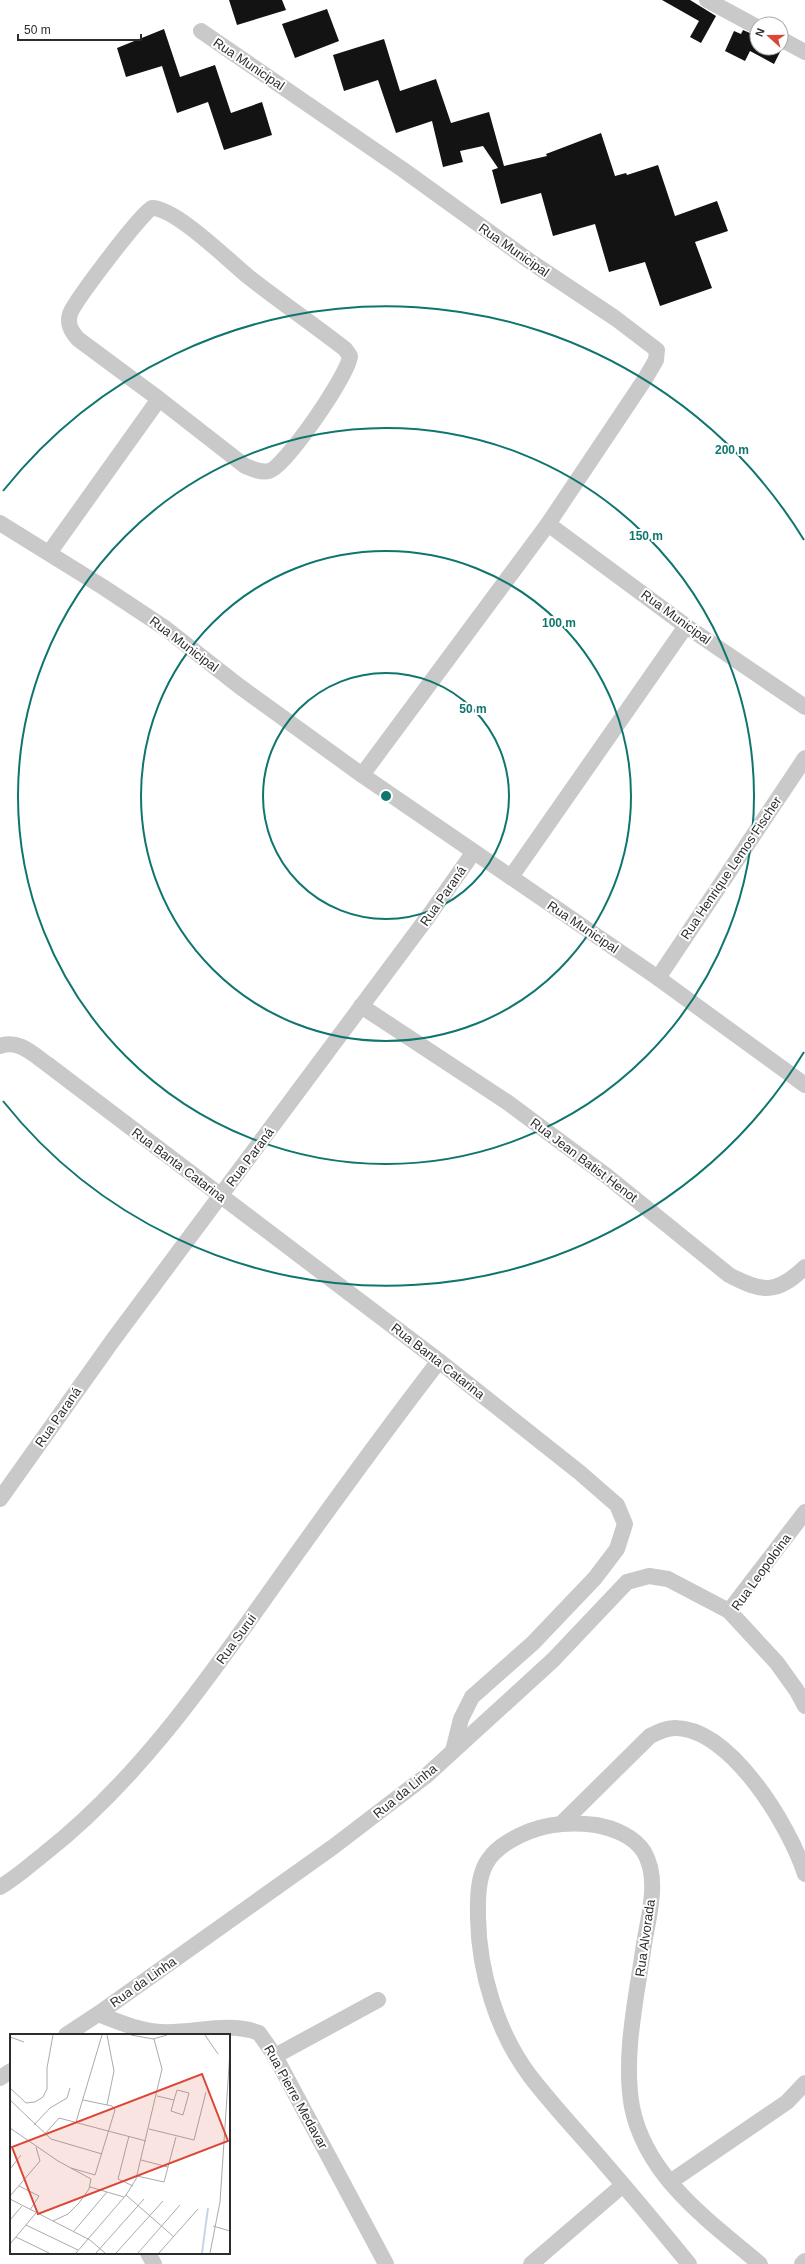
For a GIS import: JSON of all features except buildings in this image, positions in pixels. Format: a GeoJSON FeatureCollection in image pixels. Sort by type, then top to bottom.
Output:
{"type":"FeatureCollection","features":[{"type":"Feature","properties":{"kind":"street"},"geometry":{"type":"LineString","coordinates":[[707,0],[749,22]]}},
{"type":"Feature","properties":{"kind":"street","name":"Rua Municipal"},"geometry":{"type":"LineString","coordinates":[[201,31],[402,169],[657,350],[656,360],[548,524],[362,775]]}},
{"type":"Feature","properties":{"kind":"street"},"geometry":{"type":"LineString","coordinates":[[789,43],[805,52]]}},
{"type":"Feature","properties":{"kind":"street"},"geometry":{"type":"LineString","coordinates":[[152,208],[161,210],[181,221],[250,278],[345,349],[350,356],[344,374],[312,422],[278,466],[268,471],[255,470],[245,466],[159,399],[83,343],[72,332],[69,320],[72,308],[82,293],[138,221],[152,208]]}},
{"type":"Feature","properties":{"kind":"street"},"geometry":{"type":"LineString","coordinates":[[49,553],[159,399]]}},
{"type":"Feature","properties":{"kind":"street","name":"Rua Municipal"},"geometry":{"type":"LineString","coordinates":[[0,523],[165,628],[239,686],[362,775],[429,820],[473,853],[658,978],[804,1082]]}},
{"type":"Feature","properties":{"kind":"street","name":"Rua Municipal"},"geometry":{"type":"LineString","coordinates":[[548,524],[686,626],[805,707]]}},
{"type":"Feature","properties":{"kind":"street"},"geometry":{"type":"LineString","coordinates":[[511,878],[686,626]]}},
{"type":"Feature","properties":{"kind":"street","name":"Rua Henrique Lemos Fischer"},"geometry":{"type":"LineString","coordinates":[[658,978],[805,758]]}},
{"type":"Feature","properties":{"kind":"street","name":"Rua Paraná"},"geometry":{"type":"LineString","coordinates":[[0,1498],[113,1340],[430,914],[473,853]]}},
{"type":"Feature","properties":{"kind":"street","name":"Rua Jean Batist Henot"},"geometry":{"type":"LineString","coordinates":[[361,1006],[507,1102],[608,1177],[730,1275],[745,1283],[768,1288],[782,1286],[805,1267]]}},
{"type":"Feature","properties":{"kind":"street","name":"Rua Banta Catarina"},"geometry":{"type":"LineString","coordinates":[[0,1046],[14,1045],[30,1052],[439,1361],[579,1472],[612,1500],[622,1512],[625,1524],[617,1549],[595,1578],[533,1643],[472,1697],[461,1719],[453,1752]]}},
{"type":"Feature","properties":{"kind":"street","name":"Rua Surui"},"geometry":{"type":"LineString","coordinates":[[1,1885],[78,1827],[126,1778],[170,1728],[216,1667],[371,1450],[439,1361]]}},
{"type":"Feature","properties":{"kind":"street","name":"Rua Leopoloina"},"geometry":{"type":"LineString","coordinates":[[805,1512],[729,1611],[777,1663],[797,1691],[805,1706]]}},
{"type":"Feature","properties":{"kind":"street","name":"Rua da Linha"},"geometry":{"type":"LineString","coordinates":[[68,2034],[333,1847],[426,1776],[553,1660],[627,1582],[643,1576],[657,1576],[668,1579],[729,1611]]}},
{"type":"Feature","properties":{"kind":"street"},"geometry":{"type":"LineString","coordinates":[[562,1823],[650,1736],[668,1729],[686,1730],[724,1748],[741,1767],[770,1803],[805,1874]]}},
{"type":"Feature","properties":{"kind":"street","name":"Rua Alvorada"},"geometry":{"type":"LineString","coordinates":[[689,2264],[624,2185],[528,2074],[503,2028],[491,1996],[481,1956],[478,1933],[478,1891],[484,1866],[489,1858],[511,1838],[546,1826],[562,1823],[589,1824],[614,1829],[636,1843],[643,1851],[651,1876],[651,1902],[635,2008],[629,2072],[632,2108],[645,2146],[670,2182],[686,2201],[760,2264]]}},
{"type":"Feature","properties":{"kind":"street"},"geometry":{"type":"LineString","coordinates":[[275,2056],[378,2000]]}},
{"type":"Feature","properties":{"kind":"street","name":"Rua Pierre Medavar"},"geometry":{"type":"LineString","coordinates":[[98,2014],[151,2032],[183,2032],[235,2027],[248,2029],[259,2033],[275,2056],[386,2264]]}},
{"type":"Feature","properties":{"kind":"street"},"geometry":{"type":"LineString","coordinates":[[0,2078],[10,2072]]}},
{"type":"Feature","properties":{"kind":"street"},"geometry":{"type":"LineString","coordinates":[[670,2182],[787,2102],[805,2083]]}},
{"type":"Feature","properties":{"kind":"street"},"geometry":{"type":"LineString","coordinates":[[531,2264],[624,2185]]}},
{"type":"Feature","properties":{"kind":"street"},"geometry":{"type":"LineString","coordinates":[[149,2254],[154,2264]]}},
{"type":"Feature","properties":{"kind":"street"},"geometry":{"type":"LineString","coordinates":[[802,2264],[805,2261]]}}]}
